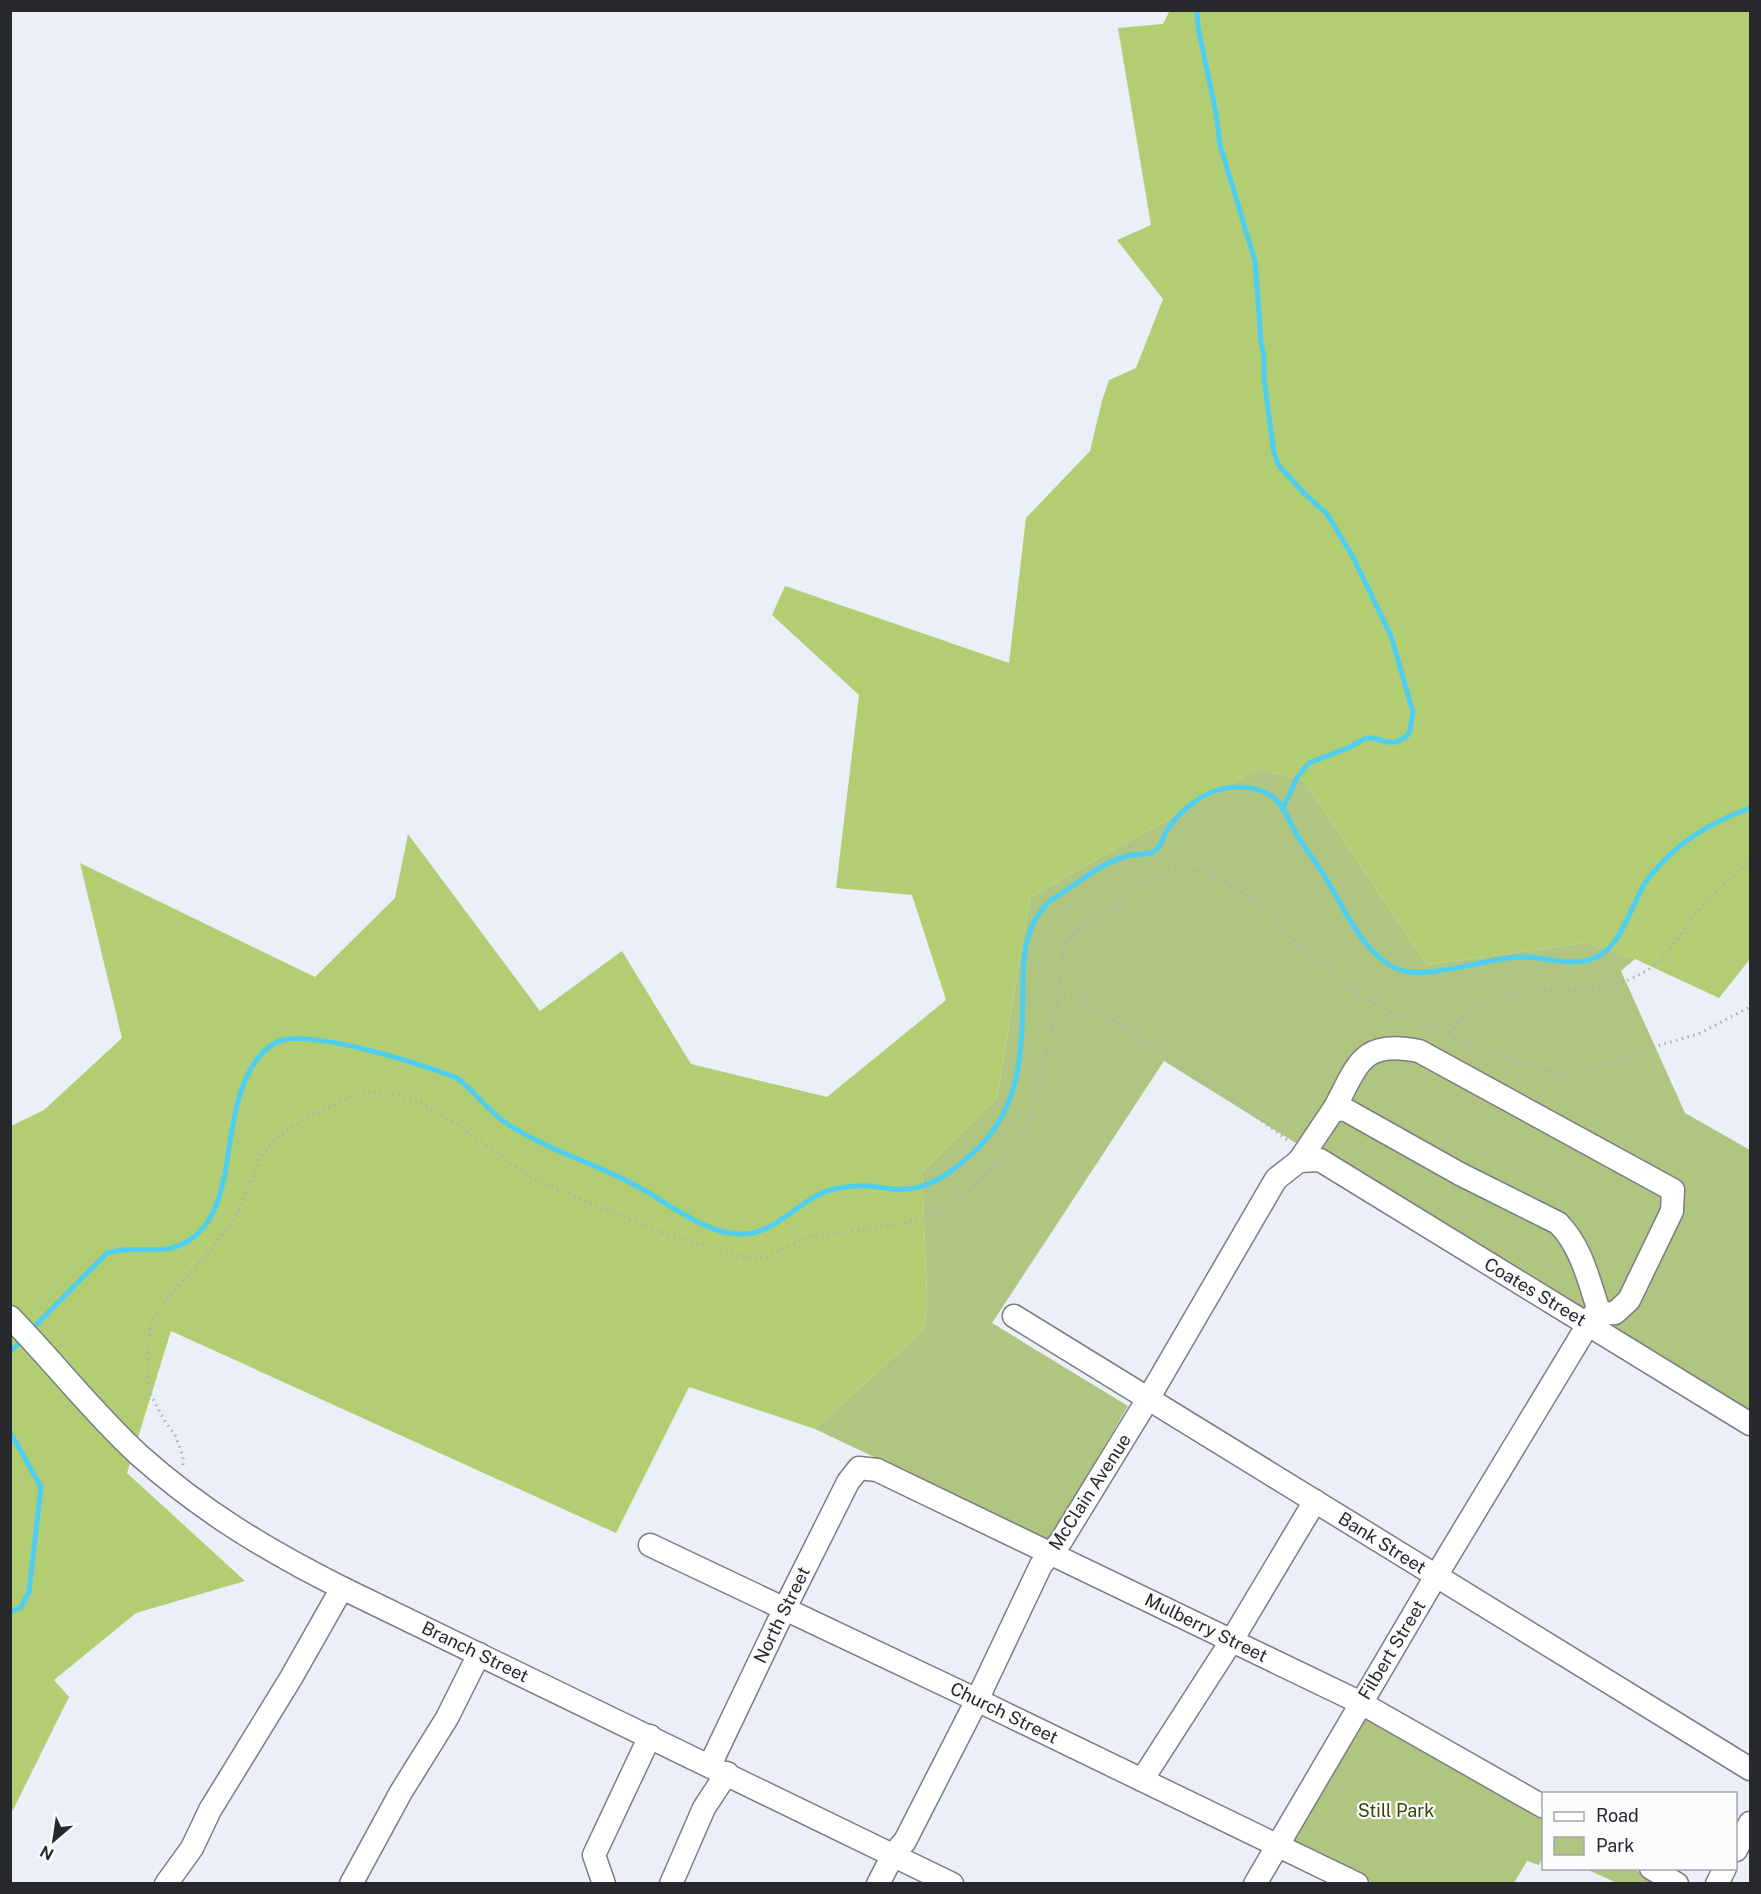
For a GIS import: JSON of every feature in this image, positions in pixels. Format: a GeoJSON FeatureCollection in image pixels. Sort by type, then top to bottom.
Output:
{"type":"FeatureCollection","features":[{"type":"Feature","properties":{"kind":"street","name":"McClain Avenue"},"geometry":{"type":"LineString","coordinates":[[879,1884],[893,1855],[905,1841],[977,1700],[1041,1565],[1061,1541],[1148,1399],[1276,1179],[1306,1160],[1360,1060],[1375,1051],[1397,1047],[1419,1051],[1674,1190],[1672,1211],[1629,1299],[1616,1313],[1592,1319]]}},
{"type":"Feature","properties":{"kind":"street"},"geometry":{"type":"LineString","coordinates":[[1334,1108],[1346,1110],[1460,1174],[1558,1223],[1570,1235],[1584,1264],[1598,1308],[1592,1319]]}},
{"type":"Feature","properties":{"kind":"street","name":"Coates Street"},"geometry":{"type":"LineString","coordinates":[[1306,1160],[1592,1319],[1750,1424]]}},
{"type":"Feature","properties":{"kind":"street","name":"Bank Street"},"geometry":{"type":"LineString","coordinates":[[1014,1316],[1750,1769]]}},
{"type":"Feature","properties":{"kind":"street","name":"Branch Street"},"geometry":{"type":"LineString","coordinates":[[11,1317],[138,1453],[199,1505],[230,1525],[342,1588],[952,1884]]}},
{"type":"Feature","properties":{"kind":"street","name":"Filbert Street"},"geometry":{"type":"LineString","coordinates":[[1255,1884],[1436,1576],[1592,1319]]}},
{"type":"Feature","properties":{"kind":"street","name":"Mulberry Street"},"geometry":{"type":"LineString","coordinates":[[860,1468],[877,1470],[1361,1703],[1542,1806]]}},
{"type":"Feature","properties":{"kind":"street","name":"North Street"},"geometry":{"type":"LineString","coordinates":[[672,1884],[784,1610],[848,1482],[860,1468]]}},
{"type":"Feature","properties":{"kind":"street"},"geometry":{"type":"LineString","coordinates":[[1142,1780],[1232,1640],[1315,1501]]}},
{"type":"Feature","properties":{"kind":"street","name":"Church Street"},"geometry":{"type":"LineString","coordinates":[[650,1545],[1357,1884]]}},
{"type":"Feature","properties":{"kind":"street"},"geometry":{"type":"LineString","coordinates":[[166,1884],[192,1848],[210,1810],[291,1678],[342,1588]]}},
{"type":"Feature","properties":{"kind":"street"},"geometry":{"type":"LineString","coordinates":[[351,1884],[401,1792],[447,1718],[479,1654]]}},
{"type":"Feature","properties":{"kind":"street"},"geometry":{"type":"LineString","coordinates":[[604,1884],[594,1855],[650,1736]]}},
{"type":"Feature","properties":{"kind":"street"},"geometry":{"type":"LineString","coordinates":[[1737,1848],[1750,1823]]}},
{"type":"Feature","properties":{"kind":"street"},"geometry":{"type":"LineString","coordinates":[[1653,1870],[1677,1884]]}},
{"type":"Feature","properties":{"kind":"street"},"geometry":{"type":"LineString","coordinates":[[1717,1884],[1724,1870]]}},
{"type":"Feature","properties":{"kind":"path"},"geometry":{"type":"LineString","coordinates":[[1448,1035],[1464,1015],[1476,1006],[1509,993],[1592,990],[1607,987],[1643,973],[1658,964],[1711,896],[1750,862]]}},
{"type":"Feature","properties":{"kind":"path"},"geometry":{"type":"LineString","coordinates":[[172,1483],[183,1465],[183,1455],[175,1435],[151,1395],[147,1377],[150,1324],[161,1306],[237,1216],[259,1160],[275,1139],[308,1116],[351,1097],[377,1092],[418,1101],[455,1123],[533,1179],[665,1234],[747,1258],[765,1258],[811,1236],[905,1224],[950,1205],[990,1172],[1013,1149],[1027,1127],[1036,1103],[1056,1014],[1063,950],[1067,942],[1079,927],[1151,880],[1175,869],[1204,872],[1224,881],[1264,911],[1306,952],[1367,1000],[1415,1023],[1542,1070],[1562,1074],[1606,1066],[1647,1049],[1698,1034],[1750,1007]]}},
{"type":"Feature","properties":{"kind":"path"},"geometry":{"type":"LineString","coordinates":[[1058,993],[1081,1001],[1107,1016],[1246,1108],[1286,1137],[1306,1160]]}},
{"type":"Feature","properties":{"kind":"green space"},"geometry":{"type":"Polygon","coordinates":[[[1170,10],[1750,11],[1750,959],[1719,998],[1635,959],[1586,943],[1427,965],[1303,780],[1257,769],[1030,897],[997,1098],[922,1172],[927,1299],[924,1329],[815,1429],[689,1387],[616,1533],[171,1331],[127,1473],[245,1581],[136,1613],[54,1680],[69,1697],[11,1814],[11,1126],[44,1110],[122,1038],[80,863],[315,977],[395,898],[408,834],[540,1011],[622,951],[691,1064],[827,1097],[946,1000],[912,895],[836,888],[859,695],[772,615],[785,586],[1009,663],[1026,518],[1090,451],[1109,380],[1136,368],[1163,299],[1117,240],[1151,225],[1118,28],[1163,24],[1170,10]]]}},
{"type":"Feature","properties":{"kind":"green space"},"geometry":{"type":"Polygon","coordinates":[[[1257,769],[1303,780],[1427,965],[1586,943],[1635,959],[1621,971],[1685,1113],[1750,1150],[1750,1414],[1587,1324],[1164,1061],[992,1323],[1128,1406],[1049,1540],[815,1429],[924,1329],[927,1299],[922,1172],[997,1098],[1030,897],[1257,769]]]}},
{"type":"Feature","properties":{"kind":"green space","name":"Still Park"},"geometry":{"type":"Polygon","coordinates":[[[1370,1712],[1542,1814],[1542,1858],[1539,1865],[1527,1861],[1514,1883],[1373,1883],[1291,1845],[1370,1712]]]}},
{"type":"Feature","properties":{"kind":"green space"},"geometry":{"type":"Polygon","coordinates":[[[1588,1870],[1636,1870],[1659,1883],[1617,1883],[1588,1870]]]}},
{"type":"Feature","properties":{"kind":"waterway"},"geometry":{"type":"LineString","coordinates":[[1197,10],[1198,27],[1216,113],[1220,145],[1255,261],[1264,379],[1274,453],[1279,466],[1327,514],[1353,557],[1391,636],[1413,712],[1407,736],[1397,742],[1366,738],[1348,748],[1309,763],[1298,776],[1283,808]]}},
{"type":"Feature","properties":{"kind":"waterway"},"geometry":{"type":"LineString","coordinates":[[30,1331],[107,1253],[118,1250],[173,1247],[184,1243],[203,1228],[220,1196],[241,1090],[255,1063],[275,1043],[290,1039],[337,1043],[393,1057],[457,1078],[495,1115],[523,1134],[629,1182],[697,1222],[726,1232],[754,1233],[766,1229],[821,1193],[856,1186],[915,1188],[943,1176],[973,1153],[989,1136],[1001,1118],[1016,1078],[1022,1035],[1024,956],[1029,935],[1038,915],[1050,901],[1100,868],[1127,856],[1148,854],[1156,850],[1176,818],[1195,802],[1215,791],[1245,787],[1261,791],[1274,798],[1284,810],[1300,840],[1363,939],[1384,962],[1409,972],[1440,971],[1505,958],[1581,962],[1601,955],[1618,936],[1643,886],[1672,853],[1708,827],[1750,808]]}},
{"type":"Feature","properties":{"kind":"waterway"},"geometry":{"type":"LineString","coordinates":[[10,1352],[24,1338]]}},
{"type":"Feature","properties":{"kind":"waterway"},"geometry":{"type":"LineString","coordinates":[[10,1432],[41,1487],[29,1592],[21,1607],[10,1612]]}}]}
